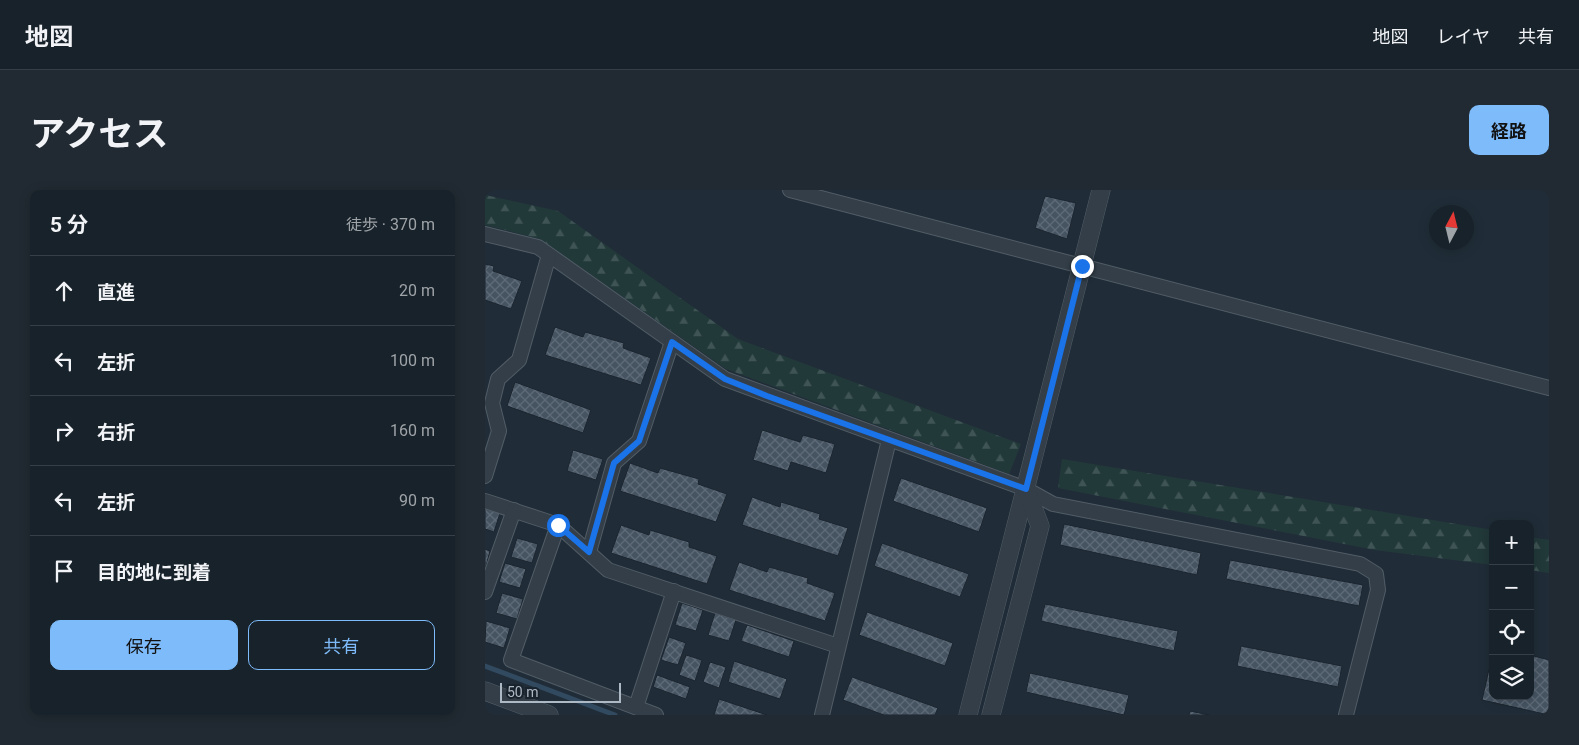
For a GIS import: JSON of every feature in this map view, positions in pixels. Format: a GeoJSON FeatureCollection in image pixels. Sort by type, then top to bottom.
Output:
{"type":"FeatureCollection","features":[{"type":"Feature","properties":{"kind":"street"},"geometry":{"type":"LineString","coordinates":[[790,190],[1549,388]]}},
{"type":"Feature","properties":{"kind":"street"},"geometry":{"type":"LineString","coordinates":[[968,715],[1101,190]]}},
{"type":"Feature","properties":{"kind":"street"},"geometry":{"type":"LineString","coordinates":[[485,234],[538,247],[725,379],[1026,489],[1053,504],[1360,564],[1376,574],[1378,590],[1346,715]]}},
{"type":"Feature","properties":{"kind":"street"},"geometry":{"type":"LineString","coordinates":[[485,476],[499,431],[493,403],[498,378],[519,360],[549,255]]}},
{"type":"Feature","properties":{"kind":"street"},"geometry":{"type":"LineString","coordinates":[[589,552],[614,463],[639,441],[672,342]]}},
{"type":"Feature","properties":{"kind":"street"},"geometry":{"type":"LineString","coordinates":[[822,715],[889,440]]}},
{"type":"Feature","properties":{"kind":"street"},"geometry":{"type":"LineString","coordinates":[[991,715],[1040,526],[1026,489]]}},
{"type":"Feature","properties":{"kind":"street"},"geometry":{"type":"LineString","coordinates":[[485,501],[558,525],[608,570],[838,646]]}},
{"type":"Feature","properties":{"kind":"street"},"geometry":{"type":"LineString","coordinates":[[485,592],[514,510]]}},
{"type":"Feature","properties":{"kind":"street"},"geometry":{"type":"LineString","coordinates":[[558,525],[511,660],[656,715]]}},
{"type":"Feature","properties":{"kind":"street"},"geometry":{"type":"LineString","coordinates":[[636,708],[674,591]]}},
{"type":"Feature","properties":{"kind":"street"},"geometry":{"type":"LineString","coordinates":[[485,691],[520,710],[549,715]]}},
{"type":"Feature","properties":{"kind":"green space"},"geometry":{"type":"Polygon","coordinates":[[[485,195],[558,211],[738,339],[1021,444],[1009,474],[726,369],[540,239],[485,225],[485,195]]]}},
{"type":"Feature","properties":{"kind":"green space"},"geometry":{"type":"Polygon","coordinates":[[[1062,459],[1489,529],[1489,564],[1375,550],[1058,488],[1062,459]]]}},
{"type":"Feature","properties":{"kind":"green space"},"geometry":{"type":"Polygon","coordinates":[[[1534,538],[1549,540],[1549,573],[1534,571],[1534,538]]]}},
{"type":"Feature","properties":{"kind":"building"},"geometry":{"type":"Polygon","coordinates":[[[1045,196],[1076,203],[1067,239],[1035,228],[1045,196]]]}},
{"type":"Feature","properties":{"kind":"building"},"geometry":{"type":"Polygon","coordinates":[[[485,264],[494,266],[493,271],[522,281],[511,309],[485,300],[485,264]]]}},
{"type":"Feature","properties":{"kind":"building"},"geometry":{"type":"Polygon","coordinates":[[[555,327],[583,337],[585,332],[624,343],[623,348],[651,358],[641,385],[545,355],[555,327]]]}},
{"type":"Feature","properties":{"kind":"building"},"geometry":{"type":"Polygon","coordinates":[[[515,382],[591,410],[583,433],[507,406],[515,382]]]}},
{"type":"Feature","properties":{"kind":"building"},"geometry":{"type":"Polygon","coordinates":[[[762,430],[800,442],[803,435],[835,444],[826,473],[791,462],[788,471],[753,460],[762,430]]]}},
{"type":"Feature","properties":{"kind":"building"},"geometry":{"type":"Polygon","coordinates":[[[573,450],[603,459],[596,480],[567,471],[573,450]]]}},
{"type":"Feature","properties":{"kind":"building"},"geometry":{"type":"Polygon","coordinates":[[[630,463],[658,473],[660,468],[699,479],[698,484],[727,494],[716,522],[620,491],[630,463]]]}},
{"type":"Feature","properties":{"kind":"building"},"geometry":{"type":"Polygon","coordinates":[[[901,478],[987,508],[979,532],[893,501],[901,478]]]}},
{"type":"Feature","properties":{"kind":"building"},"geometry":{"type":"Polygon","coordinates":[[[752,497],[780,507],[781,502],[820,514],[819,519],[848,528],[838,556],[742,525],[752,497]]]}},
{"type":"Feature","properties":{"kind":"building"},"geometry":{"type":"Polygon","coordinates":[[[485,509],[500,513],[494,532],[485,529],[485,509]]]}},
{"type":"Feature","properties":{"kind":"building"},"geometry":{"type":"Polygon","coordinates":[[[1064,524],[1201,553],[1197,575],[1060,545],[1064,524]]]}},
{"type":"Feature","properties":{"kind":"building"},"geometry":{"type":"Polygon","coordinates":[[[621,525],[649,535],[650,530],[689,542],[689,547],[717,556],[707,584],[611,553],[621,525]]]}},
{"type":"Feature","properties":{"kind":"building"},"geometry":{"type":"Polygon","coordinates":[[[517,538],[538,544],[532,563],[511,557],[517,538]]]}},
{"type":"Feature","properties":{"kind":"building"},"geometry":{"type":"Polygon","coordinates":[[[882,543],[969,574],[960,597],[874,566],[882,543]]]}},
{"type":"Feature","properties":{"kind":"building"},"geometry":{"type":"Polygon","coordinates":[[[485,549],[490,551],[485,570],[485,549]]]}},
{"type":"Feature","properties":{"kind":"building"},"geometry":{"type":"Polygon","coordinates":[[[1230,560],[1363,585],[1359,606],[1226,579],[1230,560]]]}},
{"type":"Feature","properties":{"kind":"building"},"geometry":{"type":"Polygon","coordinates":[[[739,562],[767,572],[769,567],[808,578],[807,583],[835,593],[825,621],[729,590],[739,562]]]}},
{"type":"Feature","properties":{"kind":"building"},"geometry":{"type":"Polygon","coordinates":[[[505,563],[526,569],[520,588],[499,582],[505,563]]]}},
{"type":"Feature","properties":{"kind":"building"},"geometry":{"type":"Polygon","coordinates":[[[502,593],[523,599],[517,619],[496,613],[502,593]]]}},
{"type":"Feature","properties":{"kind":"building"},"geometry":{"type":"Polygon","coordinates":[[[682,603],[703,610],[696,631],[675,625],[682,603]]]}},
{"type":"Feature","properties":{"kind":"building"},"geometry":{"type":"Polygon","coordinates":[[[1045,604],[1178,631],[1174,651],[1041,621],[1045,604]]]}},
{"type":"Feature","properties":{"kind":"building"},"geometry":{"type":"Polygon","coordinates":[[[867,612],[953,643],[945,666],[859,635],[867,612]]]}},
{"type":"Feature","properties":{"kind":"building"},"geometry":{"type":"Polygon","coordinates":[[[715,613],[736,620],[729,641],[708,635],[715,613]]]}},
{"type":"Feature","properties":{"kind":"building"},"geometry":{"type":"Polygon","coordinates":[[[486,621],[510,628],[504,648],[485,642],[486,621]]]}},
{"type":"Feature","properties":{"kind":"building"},"geometry":{"type":"Polygon","coordinates":[[[747,625],[794,641],[789,657],[741,641],[747,625]]]}},
{"type":"Feature","properties":{"kind":"building"},"geometry":{"type":"Polygon","coordinates":[[[669,637],[686,643],[678,665],[661,660],[669,637]]]}},
{"type":"Feature","properties":{"kind":"building"},"geometry":{"type":"Polygon","coordinates":[[[1241,646],[1342,666],[1338,687],[1237,666],[1241,646]]]}},
{"type":"Feature","properties":{"kind":"building"},"geometry":{"type":"Polygon","coordinates":[[[686,655],[702,660],[695,681],[679,675],[686,655]]]}},
{"type":"Feature","properties":{"kind":"building"},"geometry":{"type":"Polygon","coordinates":[[[1534,656],[1549,660],[1549,715],[1482,700],[1489,669],[1489,700],[1534,700],[1534,656]]]}},
{"type":"Feature","properties":{"kind":"building"},"geometry":{"type":"Polygon","coordinates":[[[734,661],[787,679],[780,699],[728,682],[734,661]]]}},
{"type":"Feature","properties":{"kind":"building"},"geometry":{"type":"Polygon","coordinates":[[[710,662],[726,667],[719,688],[703,682],[710,662]]]}},
{"type":"Feature","properties":{"kind":"building"},"geometry":{"type":"Polygon","coordinates":[[[1030,673],[1129,695],[1124,715],[1026,692],[1030,673]]]}},
{"type":"Feature","properties":{"kind":"building"},"geometry":{"type":"Polygon","coordinates":[[[657,675],[690,687],[686,699],[653,687],[657,675]]]}},
{"type":"Feature","properties":{"kind":"building"},"geometry":{"type":"Polygon","coordinates":[[[852,677],[938,708],[935,715],[884,715],[843,700],[852,677]]]}},
{"type":"Feature","properties":{"kind":"building"},"geometry":{"type":"Polygon","coordinates":[[[719,699],[767,715],[714,715],[719,699]]]}},
{"type":"Feature","properties":{"kind":"building"},"geometry":{"type":"Polygon","coordinates":[[[1190,711],[1209,715],[1189,715],[1190,711]]]}},
{"type":"Feature","properties":{"kind":"waterway"},"geometry":{"type":"LineString","coordinates":[[485,666],[615,715]]}},
{"type":"Feature","properties":{"kind":"route"},"geometry":{"type":"LineString","coordinates":[[558,525],[589,552],[614,463],[639,441],[672,342],[725,379],[767,396],[1026,489],[1082,266]]}}]}
